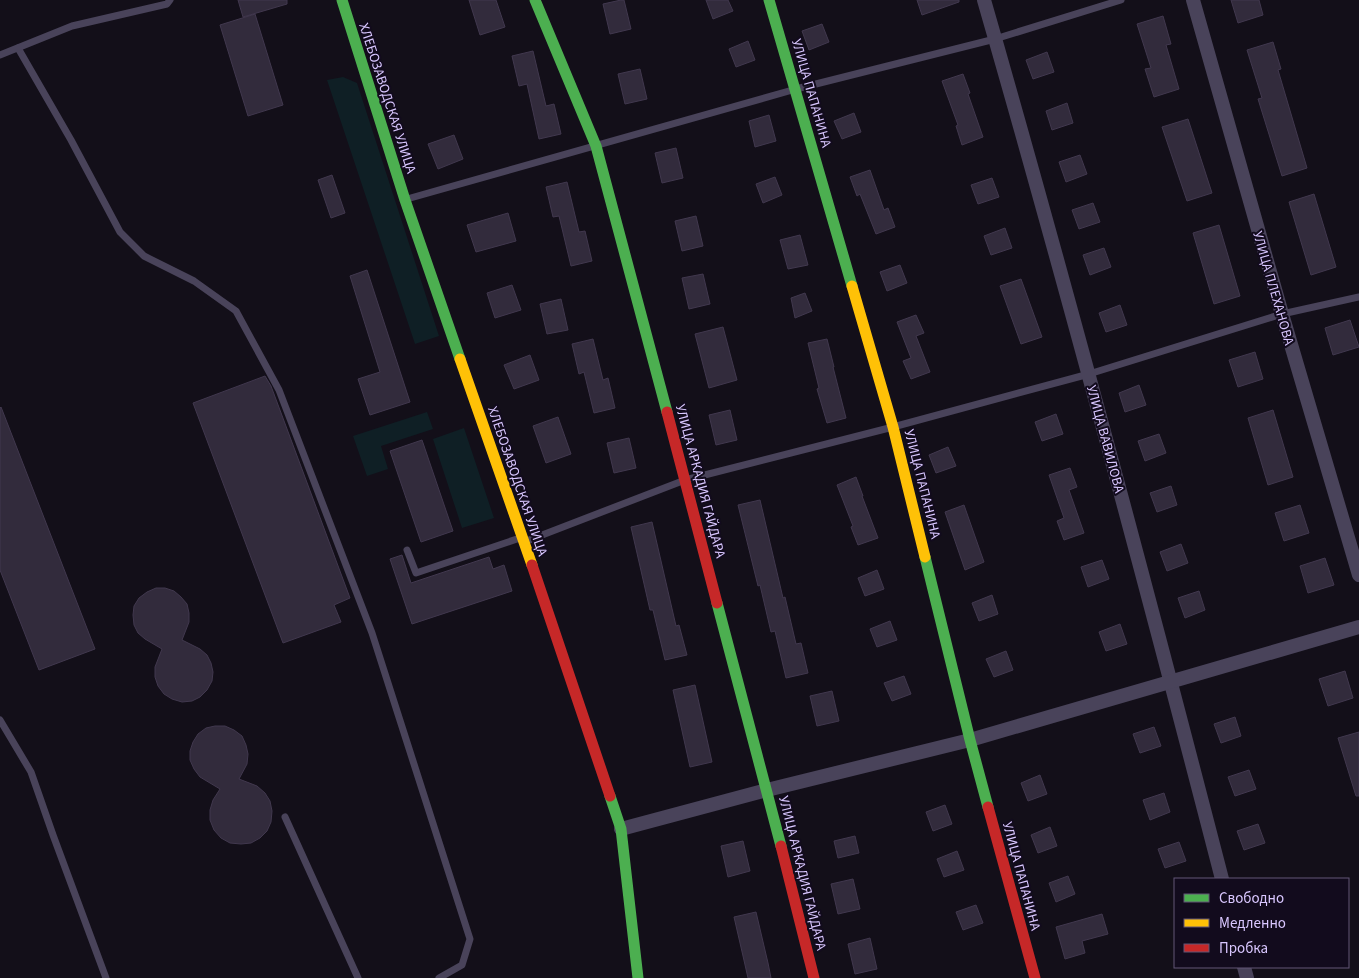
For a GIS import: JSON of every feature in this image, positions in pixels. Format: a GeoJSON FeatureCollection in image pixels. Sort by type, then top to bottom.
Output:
{"type":"FeatureCollection","features":[{"type":"Feature","properties":{"kind":"street","name":"ХЛЕБОЗАВОДСКАЯ УЛИЦА"},"geometry":{"type":"LineString","coordinates":[[342,0],[405,200],[621,829],[638,978]]}},
{"type":"Feature","properties":{"kind":"street","name":"УЛИЦА АРКАДИЯ ГАЙДАРА"},"geometry":{"type":"LineString","coordinates":[[535,0],[596,146],[767,790],[814,978]]}},
{"type":"Feature","properties":{"kind":"street","name":"УЛИЦА ПАПАНИНА"},"geometry":{"type":"LineString","coordinates":[[769,0],[893,426],[970,740],[1034,978]]}},
{"type":"Feature","properties":{"kind":"street","name":"УЛИЦА ВАВИЛОВА"},"geometry":{"type":"LineString","coordinates":[[984,0],[1089,374],[1222,878]]}},
{"type":"Feature","properties":{"kind":"street","name":"УЛИЦА ПЛЕХАНОВА"},"geometry":{"type":"LineString","coordinates":[[1192,0],[1359,575]]}},
{"type":"Feature","properties":{"kind":"street"},"geometry":{"type":"LineString","coordinates":[[621,829],[767,790],[970,740],[1359,627]]}},
{"type":"Feature","properties":{"kind":"lane"},"geometry":{"type":"LineString","coordinates":[[0,56],[72,26],[167,4],[170,0]]}},
{"type":"Feature","properties":{"kind":"lane"},"geometry":{"type":"LineString","coordinates":[[405,200],[796,89],[995,39],[1121,0]]}},
{"type":"Feature","properties":{"kind":"lane"},"geometry":{"type":"LineString","coordinates":[[18,48],[71,140],[120,232],[144,256],[194,281],[236,311],[279,390],[372,633],[470,939],[462,965],[439,978]]}},
{"type":"Feature","properties":{"kind":"lane"},"geometry":{"type":"LineString","coordinates":[[407,550],[416,573],[523,540],[685,480],[1089,374],[1282,314],[1359,296]]}},
{"type":"Feature","properties":{"kind":"lane"},"geometry":{"type":"LineString","coordinates":[[0,720],[31,772],[106,978]]}},
{"type":"Feature","properties":{"kind":"lane"},"geometry":{"type":"LineString","coordinates":[[284,817],[358,978]]}},
{"type":"Feature","properties":{"kind":"shaded area"},"geometry":{"type":"Polygon","coordinates":[[[343,77],[357,83],[439,336],[415,344],[327,80],[343,77]]]}},
{"type":"Feature","properties":{"kind":"shaded area"},"geometry":{"type":"Polygon","coordinates":[[[427,412],[433,429],[381,446],[388,469],[367,476],[353,436],[427,412]]]}},
{"type":"Feature","properties":{"kind":"shaded area"},"geometry":{"type":"Polygon","coordinates":[[[464,428],[494,518],[462,528],[433,439],[464,428]]]}},
{"type":"Feature","properties":{"kind":"building"},"geometry":{"type":"Polygon","coordinates":[[[238,0],[287,0],[287,4],[243,17],[238,0]]]}},
{"type":"Feature","properties":{"kind":"building"},"geometry":{"type":"Polygon","coordinates":[[[469,0],[496,0],[505,27],[480,35],[469,0]]]}},
{"type":"Feature","properties":{"kind":"building"},"geometry":{"type":"Polygon","coordinates":[[[624,0],[631,29],[610,34],[603,4],[624,0]]]}},
{"type":"Feature","properties":{"kind":"building"},"geometry":{"type":"Polygon","coordinates":[[[706,0],[728,0],[733,11],[713,19],[706,0]]]}},
{"type":"Feature","properties":{"kind":"building"},"geometry":{"type":"Polygon","coordinates":[[[917,0],[959,0],[959,2],[922,15],[917,0]]]}},
{"type":"Feature","properties":{"kind":"building"},"geometry":{"type":"Polygon","coordinates":[[[1231,0],[1259,0],[1263,15],[1238,23],[1231,0]]]}},
{"type":"Feature","properties":{"kind":"building"},"geometry":{"type":"Polygon","coordinates":[[[255,14],[283,105],[248,116],[220,25],[255,14]]]}},
{"type":"Feature","properties":{"kind":"building"},"geometry":{"type":"Polygon","coordinates":[[[1163,16],[1171,44],[1166,45],[1179,89],[1154,97],[1145,69],[1151,68],[1137,24],[1163,16]]]}},
{"type":"Feature","properties":{"kind":"building"},"geometry":{"type":"Polygon","coordinates":[[[822,24],[829,42],[809,50],[802,31],[822,24]]]}},
{"type":"Feature","properties":{"kind":"building"},"geometry":{"type":"Polygon","coordinates":[[[748,41],[755,60],[736,67],[729,49],[748,41]]]}},
{"type":"Feature","properties":{"kind":"building"},"geometry":{"type":"Polygon","coordinates":[[[1273,42],[1281,69],[1278,70],[1307,168],[1282,176],[1258,99],[1262,98],[1247,50],[1273,42]]]}},
{"type":"Feature","properties":{"kind":"building"},"geometry":{"type":"Polygon","coordinates":[[[533,51],[546,106],[554,104],[561,134],[539,139],[527,84],[519,86],[512,56],[533,51]]]}},
{"type":"Feature","properties":{"kind":"building"},"geometry":{"type":"Polygon","coordinates":[[[1047,52],[1054,72],[1033,79],[1026,60],[1047,52]]]}},
{"type":"Feature","properties":{"kind":"building"},"geometry":{"type":"Polygon","coordinates":[[[640,69],[647,99],[625,104],[618,74],[640,69]]]}},
{"type":"Feature","properties":{"kind":"building"},"geometry":{"type":"Polygon","coordinates":[[[963,74],[983,137],[962,145],[956,126],[958,125],[942,81],[963,74]]]}},
{"type":"Feature","properties":{"kind":"building"},"geometry":{"type":"Polygon","coordinates":[[[1067,103],[1073,123],[1052,130],[1046,111],[1067,103]]]}},
{"type":"Feature","properties":{"kind":"building"},"geometry":{"type":"Polygon","coordinates":[[[854,113],[861,132],[842,139],[834,121],[854,113]]]}},
{"type":"Feature","properties":{"kind":"building"},"geometry":{"type":"Polygon","coordinates":[[[769,115],[776,141],[755,147],[749,121],[769,115]]]}},
{"type":"Feature","properties":{"kind":"building"},"geometry":{"type":"Polygon","coordinates":[[[1188,119],[1212,193],[1187,201],[1162,127],[1188,119]]]}},
{"type":"Feature","properties":{"kind":"building"},"geometry":{"type":"Polygon","coordinates":[[[454,135],[463,159],[438,169],[428,144],[454,135]]]}},
{"type":"Feature","properties":{"kind":"building"},"geometry":{"type":"Polygon","coordinates":[[[676,148],[683,178],[662,183],[655,153],[676,148]]]}},
{"type":"Feature","properties":{"kind":"building"},"geometry":{"type":"Polygon","coordinates":[[[1080,155],[1087,174],[1066,182],[1059,162],[1080,155]]]}},
{"type":"Feature","properties":{"kind":"building"},"geometry":{"type":"Polygon","coordinates":[[[870,170],[884,210],[888,208],[895,227],[876,234],[860,194],[857,196],[850,177],[870,170]]]}},
{"type":"Feature","properties":{"kind":"building"},"geometry":{"type":"Polygon","coordinates":[[[332,175],[345,213],[331,218],[318,180],[332,175]]]}},
{"type":"Feature","properties":{"kind":"building"},"geometry":{"type":"Polygon","coordinates":[[[775,177],[782,195],[763,203],[756,184],[775,177]]]}},
{"type":"Feature","properties":{"kind":"building"},"geometry":{"type":"Polygon","coordinates":[[[992,178],[999,197],[978,204],[971,185],[992,178]]]}},
{"type":"Feature","properties":{"kind":"building"},"geometry":{"type":"Polygon","coordinates":[[[567,182],[579,232],[585,231],[592,261],[571,266],[559,216],[553,217],[546,187],[567,182]]]}},
{"type":"Feature","properties":{"kind":"building"},"geometry":{"type":"Polygon","coordinates":[[[1314,194],[1336,267],[1311,275],[1289,202],[1314,194]]]}},
{"type":"Feature","properties":{"kind":"building"},"geometry":{"type":"Polygon","coordinates":[[[1093,203],[1100,222],[1079,229],[1072,210],[1093,203]]]}},
{"type":"Feature","properties":{"kind":"building"},"geometry":{"type":"Polygon","coordinates":[[[508,213],[516,241],[476,252],[467,225],[508,213]]]}},
{"type":"Feature","properties":{"kind":"building"},"geometry":{"type":"Polygon","coordinates":[[[696,216],[703,246],[682,251],[675,221],[696,216]]]}},
{"type":"Feature","properties":{"kind":"building"},"geometry":{"type":"Polygon","coordinates":[[[1219,225],[1240,296],[1214,304],[1193,233],[1219,225]]]}},
{"type":"Feature","properties":{"kind":"building"},"geometry":{"type":"Polygon","coordinates":[[[1005,228],[1012,248],[991,255],[984,236],[1005,228]]]}},
{"type":"Feature","properties":{"kind":"building"},"geometry":{"type":"Polygon","coordinates":[[[800,235],[808,265],[788,269],[780,240],[800,235]]]}},
{"type":"Feature","properties":{"kind":"building"},"geometry":{"type":"Polygon","coordinates":[[[1104,248],[1111,267],[1090,275],[1083,255],[1104,248]]]}},
{"type":"Feature","properties":{"kind":"building"},"geometry":{"type":"Polygon","coordinates":[[[900,265],[907,283],[887,291],[880,272],[900,265]]]}},
{"type":"Feature","properties":{"kind":"building"},"geometry":{"type":"Polygon","coordinates":[[[367,270],[410,402],[370,415],[358,379],[380,372],[350,276],[367,270]]]}},
{"type":"Feature","properties":{"kind":"building"},"geometry":{"type":"Polygon","coordinates":[[[703,274],[710,304],[689,309],[682,278],[703,274]]]}},
{"type":"Feature","properties":{"kind":"building"},"geometry":{"type":"Polygon","coordinates":[[[1021,279],[1042,337],[1021,344],[1000,286],[1021,279]]]}},
{"type":"Feature","properties":{"kind":"building"},"geometry":{"type":"Polygon","coordinates":[[[512,285],[521,310],[495,318],[487,293],[512,285]]]}},
{"type":"Feature","properties":{"kind":"building"},"geometry":{"type":"Polygon","coordinates":[[[805,293],[812,311],[795,318],[791,298],[805,293]]]}},
{"type":"Feature","properties":{"kind":"building"},"geometry":{"type":"Polygon","coordinates":[[[561,299],[568,330],[547,334],[540,304],[561,299]]]}},
{"type":"Feature","properties":{"kind":"building"},"geometry":{"type":"Polygon","coordinates":[[[1120,305],[1127,325],[1106,332],[1099,313],[1120,305]]]}},
{"type":"Feature","properties":{"kind":"building"},"geometry":{"type":"Polygon","coordinates":[[[916,315],[924,333],[916,336],[930,372],[911,379],[903,361],[911,358],[897,322],[916,315]]]}},
{"type":"Feature","properties":{"kind":"building"},"geometry":{"type":"Polygon","coordinates":[[[1350,320],[1359,347],[1333,355],[1325,328],[1350,320]]]}},
{"type":"Feature","properties":{"kind":"building"},"geometry":{"type":"Polygon","coordinates":[[[723,327],[737,380],[709,388],[695,334],[723,327]]]}},
{"type":"Feature","properties":{"kind":"building"},"geometry":{"type":"Polygon","coordinates":[[[593,339],[603,380],[608,378],[615,408],[594,413],[584,372],[579,374],[572,344],[593,339]]]}},
{"type":"Feature","properties":{"kind":"building"},"geometry":{"type":"Polygon","coordinates":[[[827,339],[846,418],[827,423],[817,389],[819,388],[808,343],[827,339]]]}},
{"type":"Feature","properties":{"kind":"building"},"geometry":{"type":"Polygon","coordinates":[[[1255,352],[1263,379],[1238,387],[1229,360],[1255,352]]]}},
{"type":"Feature","properties":{"kind":"building"},"geometry":{"type":"Polygon","coordinates":[[[530,355],[539,380],[514,389],[504,365],[530,355]]]}},
{"type":"Feature","properties":{"kind":"building"},"geometry":{"type":"Polygon","coordinates":[[[265,376],[271,386],[350,598],[334,605],[341,622],[283,643],[193,403],[265,376]]]}},
{"type":"Feature","properties":{"kind":"building"},"geometry":{"type":"Polygon","coordinates":[[[1139,385],[1146,405],[1125,412],[1119,393],[1139,385]]]}},
{"type":"Feature","properties":{"kind":"building"},"geometry":{"type":"Polygon","coordinates":[[[1,407],[95,649],[39,670],[0,570],[1,407]]]}},
{"type":"Feature","properties":{"kind":"building"},"geometry":{"type":"Polygon","coordinates":[[[730,410],[737,440],[716,445],[709,415],[730,410]]]}},
{"type":"Feature","properties":{"kind":"building"},"geometry":{"type":"Polygon","coordinates":[[[1273,410],[1293,477],[1268,485],[1248,418],[1273,410]]]}},
{"type":"Feature","properties":{"kind":"building"},"geometry":{"type":"Polygon","coordinates":[[[1056,414],[1063,434],[1042,441],[1035,422],[1056,414]]]}},
{"type":"Feature","properties":{"kind":"building"},"geometry":{"type":"Polygon","coordinates":[[[558,417],[571,454],[546,463],[533,426],[558,417]]]}},
{"type":"Feature","properties":{"kind":"building"},"geometry":{"type":"Polygon","coordinates":[[[1159,434],[1166,453],[1145,461],[1138,441],[1159,434]]]}},
{"type":"Feature","properties":{"kind":"building"},"geometry":{"type":"Polygon","coordinates":[[[629,438],[636,468],[614,473],[607,443],[629,438]]]}},
{"type":"Feature","properties":{"kind":"building"},"geometry":{"type":"Polygon","coordinates":[[[422,440],[453,531],[421,542],[390,451],[422,440]]]}},
{"type":"Feature","properties":{"kind":"building"},"geometry":{"type":"Polygon","coordinates":[[[948,447],[956,466],[936,473],[929,455],[948,447]]]}},
{"type":"Feature","properties":{"kind":"building"},"geometry":{"type":"Polygon","coordinates":[[[1070,468],[1077,487],[1069,490],[1084,533],[1064,540],[1057,521],[1064,518],[1049,475],[1070,468]]]}},
{"type":"Feature","properties":{"kind":"building"},"geometry":{"type":"Polygon","coordinates":[[[856,477],[878,538],[858,545],[851,527],[853,526],[837,485],[856,477]]]}},
{"type":"Feature","properties":{"kind":"building"},"geometry":{"type":"Polygon","coordinates":[[[1171,486],[1177,505],[1157,512],[1150,493],[1171,486]]]}},
{"type":"Feature","properties":{"kind":"building"},"geometry":{"type":"Polygon","coordinates":[[[760,500],[783,598],[785,597],[796,644],[801,643],[808,673],[786,678],[775,631],[771,632],[760,585],[758,586],[738,505],[760,500]]]}},
{"type":"Feature","properties":{"kind":"building"},"geometry":{"type":"Polygon","coordinates":[[[964,505],[984,562],[965,570],[945,512],[964,505]]]}},
{"type":"Feature","properties":{"kind":"building"},"geometry":{"type":"Polygon","coordinates":[[[1300,505],[1309,533],[1284,541],[1275,513],[1300,505]]]}},
{"type":"Feature","properties":{"kind":"building"},"geometry":{"type":"Polygon","coordinates":[[[652,522],[676,626],[679,625],[687,655],[665,660],[653,610],[650,610],[631,527],[652,522]]]}},
{"type":"Feature","properties":{"kind":"building"},"geometry":{"type":"Polygon","coordinates":[[[1181,544],[1188,563],[1167,571],[1160,552],[1181,544]]]}},
{"type":"Feature","properties":{"kind":"building"},"geometry":{"type":"Polygon","coordinates":[[[402,555],[411,583],[489,557],[493,569],[504,565],[512,591],[412,624],[390,559],[402,555]]]}},
{"type":"Feature","properties":{"kind":"building"},"geometry":{"type":"Polygon","coordinates":[[[1325,558],[1334,585],[1308,593],[1300,566],[1325,558]]]}},
{"type":"Feature","properties":{"kind":"building"},"geometry":{"type":"Polygon","coordinates":[[[1102,560],[1109,579],[1088,587],[1081,567],[1102,560]]]}},
{"type":"Feature","properties":{"kind":"building"},"geometry":{"type":"Polygon","coordinates":[[[877,570],[884,589],[865,596],[858,578],[877,570]]]}},
{"type":"Feature","properties":{"kind":"building"},"geometry":{"type":"Polygon","coordinates":[[[156,588],[174,591],[187,604],[189,622],[182,640],[200,649],[207,655],[211,663],[212,681],[200,697],[192,701],[182,702],[164,694],[158,686],[155,677],[155,667],[162,649],[138,633],[134,625],[134,606],[139,598],[156,588]]]}},
{"type":"Feature","properties":{"kind":"building"},"geometry":{"type":"Polygon","coordinates":[[[1199,591],[1205,610],[1185,618],[1178,598],[1199,591]]]}},
{"type":"Feature","properties":{"kind":"building"},"geometry":{"type":"Polygon","coordinates":[[[992,595],[998,614],[979,621],[972,603],[992,595]]]}},
{"type":"Feature","properties":{"kind":"building"},"geometry":{"type":"Polygon","coordinates":[[[890,621],[897,640],[877,647],[870,629],[890,621]]]}},
{"type":"Feature","properties":{"kind":"building"},"geometry":{"type":"Polygon","coordinates":[[[1120,624],[1127,644],[1106,651],[1099,632],[1120,624]]]}},
{"type":"Feature","properties":{"kind":"building"},"geometry":{"type":"Polygon","coordinates":[[[1006,651],[1013,670],[994,677],[986,659],[1006,651]]]}},
{"type":"Feature","properties":{"kind":"building"},"geometry":{"type":"Polygon","coordinates":[[[1345,671],[1353,698],[1328,706],[1319,679],[1345,671]]]}},
{"type":"Feature","properties":{"kind":"building"},"geometry":{"type":"Polygon","coordinates":[[[904,676],[911,694],[892,701],[884,683],[904,676]]]}},
{"type":"Feature","properties":{"kind":"building"},"geometry":{"type":"Polygon","coordinates":[[[695,685],[712,762],[690,767],[673,690],[695,685]]]}},
{"type":"Feature","properties":{"kind":"building"},"geometry":{"type":"Polygon","coordinates":[[[832,691],[839,721],[817,726],[810,696],[832,691]]]}},
{"type":"Feature","properties":{"kind":"building"},"geometry":{"type":"Polygon","coordinates":[[[1235,717],[1241,736],[1221,743],[1214,724],[1235,717]]]}},
{"type":"Feature","properties":{"kind":"building"},"geometry":{"type":"Polygon","coordinates":[[[225,726],[242,736],[248,754],[247,764],[239,779],[257,786],[270,801],[272,811],[271,822],[267,831],[251,843],[230,843],[221,838],[214,830],[210,820],[210,810],[213,800],[220,789],[200,777],[190,760],[190,751],[198,734],[206,728],[225,726]]]}},
{"type":"Feature","properties":{"kind":"building"},"geometry":{"type":"Polygon","coordinates":[[[1154,727],[1161,746],[1140,753],[1133,734],[1154,727]]]}},
{"type":"Feature","properties":{"kind":"building"},"geometry":{"type":"Polygon","coordinates":[[[1359,732],[1359,796],[1356,796],[1338,738],[1359,732]]]}},
{"type":"Feature","properties":{"kind":"building"},"geometry":{"type":"Polygon","coordinates":[[[1249,770],[1256,789],[1235,796],[1228,777],[1249,770]]]}},
{"type":"Feature","properties":{"kind":"building"},"geometry":{"type":"Polygon","coordinates":[[[1040,775],[1047,794],[1028,801],[1021,783],[1040,775]]]}},
{"type":"Feature","properties":{"kind":"building"},"geometry":{"type":"Polygon","coordinates":[[[1164,793],[1170,812],[1150,820],[1143,800],[1164,793]]]}},
{"type":"Feature","properties":{"kind":"building"},"geometry":{"type":"Polygon","coordinates":[[[945,805],[952,824],[933,831],[926,812],[945,805]]]}},
{"type":"Feature","properties":{"kind":"building"},"geometry":{"type":"Polygon","coordinates":[[[1258,824],[1265,843],[1244,850],[1237,831],[1258,824]]]}},
{"type":"Feature","properties":{"kind":"building"},"geometry":{"type":"Polygon","coordinates":[[[1050,827],[1057,846],[1038,853],[1031,835],[1050,827]]]}},
{"type":"Feature","properties":{"kind":"building"},"geometry":{"type":"Polygon","coordinates":[[[855,836],[859,853],[838,858],[834,841],[855,836]]]}},
{"type":"Feature","properties":{"kind":"building"},"geometry":{"type":"Polygon","coordinates":[[[743,841],[750,871],[728,877],[721,846],[743,841]]]}},
{"type":"Feature","properties":{"kind":"building"},"geometry":{"type":"Polygon","coordinates":[[[1179,842],[1186,861],[1165,868],[1158,849],[1179,842]]]}},
{"type":"Feature","properties":{"kind":"building"},"geometry":{"type":"Polygon","coordinates":[[[957,851],[964,870],[944,877],[937,859],[957,851]]]}},
{"type":"Feature","properties":{"kind":"building"},"geometry":{"type":"Polygon","coordinates":[[[1068,876],[1075,894],[1056,902],[1049,883],[1068,876]]]}},
{"type":"Feature","properties":{"kind":"building"},"geometry":{"type":"Polygon","coordinates":[[[853,879],[860,909],[838,914],[831,884],[853,879]]]}},
{"type":"Feature","properties":{"kind":"building"},"geometry":{"type":"Polygon","coordinates":[[[976,905],[983,923],[963,930],[956,912],[976,905]]]}},
{"type":"Feature","properties":{"kind":"building"},"geometry":{"type":"Polygon","coordinates":[[[756,912],[771,978],[748,978],[734,917],[756,912]]]}},
{"type":"Feature","properties":{"kind":"building"},"geometry":{"type":"Polygon","coordinates":[[[1102,914],[1108,934],[1082,941],[1085,953],[1065,959],[1056,927],[1102,914]]]}},
{"type":"Feature","properties":{"kind":"building"},"geometry":{"type":"Polygon","coordinates":[[[870,938],[877,969],[855,974],[848,944],[870,938]]]}},
{"type":"Feature","properties":{"kind":"traffic: fast"},"geometry":{"type":"LineString","coordinates":[[342,0],[405,200],[460,359]]}},
{"type":"Feature","properties":{"kind":"traffic: fast"},"geometry":{"type":"LineString","coordinates":[[535,0],[596,146],[667,412]]}},
{"type":"Feature","properties":{"kind":"traffic: fast"},"geometry":{"type":"LineString","coordinates":[[769,0],[852,286]]}},
{"type":"Feature","properties":{"kind":"traffic: fast"},"geometry":{"type":"LineString","coordinates":[[925,557],[988,807]]}},
{"type":"Feature","properties":{"kind":"traffic: fast"},"geometry":{"type":"LineString","coordinates":[[717,603],[781,846]]}},
{"type":"Feature","properties":{"kind":"traffic: fast"},"geometry":{"type":"LineString","coordinates":[[610,796],[621,829],[638,978]]}},
{"type":"Feature","properties":{"kind":"traffic: slow"},"geometry":{"type":"LineString","coordinates":[[852,286],[893,427],[925,557]]}},
{"type":"Feature","properties":{"kind":"traffic: slow"},"geometry":{"type":"LineString","coordinates":[[460,359],[532,565]]}},
{"type":"Feature","properties":{"kind":"traffic: jam"},"geometry":{"type":"LineString","coordinates":[[667,412],[717,603]]}},
{"type":"Feature","properties":{"kind":"traffic: jam"},"geometry":{"type":"LineString","coordinates":[[532,565],[610,796]]}},
{"type":"Feature","properties":{"kind":"traffic: jam"},"geometry":{"type":"LineString","coordinates":[[988,807],[1035,978]]}},
{"type":"Feature","properties":{"kind":"traffic: jam"},"geometry":{"type":"LineString","coordinates":[[781,846],[814,978]]}}]}
